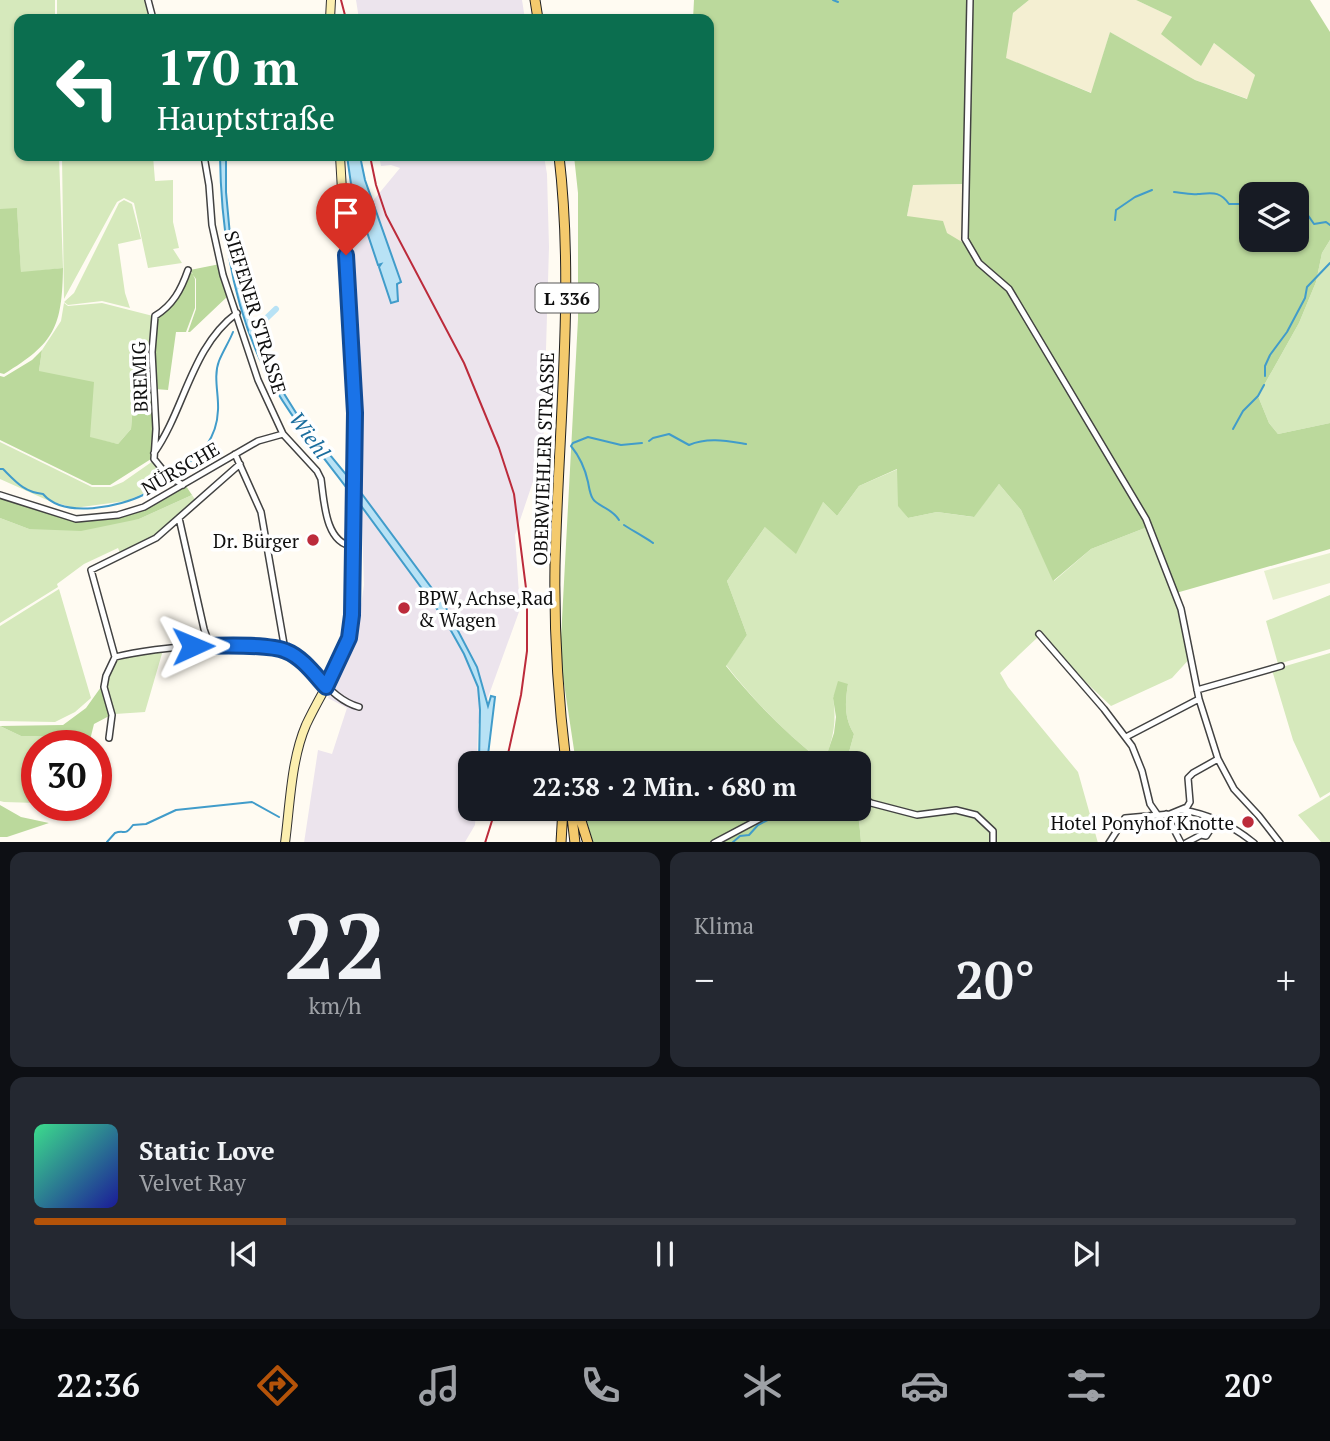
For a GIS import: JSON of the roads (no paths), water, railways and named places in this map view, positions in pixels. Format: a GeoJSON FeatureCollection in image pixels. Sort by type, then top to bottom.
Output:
{"type":"FeatureCollection","features":[{"type":"Feature","properties":{"kind":"main road","name":"OBERWIEHLER STRASSE"},"geometry":{"type":"LineString","coordinates":[[559,161],[566,229],[567,291],[555,566],[556,667],[564,751]]}},
{"type":"Feature","properties":{"kind":"main road"},"geometry":{"type":"LineString","coordinates":[[561,842],[562,821]]}},
{"type":"Feature","properties":{"kind":"main road"},"geometry":{"type":"LineString","coordinates":[[573,821],[575,842]]}},
{"type":"Feature","properties":{"kind":"main road"},"geometry":{"type":"LineString","coordinates":[[581,821],[588,842]]}},
{"type":"Feature","properties":{"kind":"street"},"geometry":{"type":"LineString","coordinates":[[970,0],[965,239],[969,250],[979,263],[1009,289],[1146,519],[1181,609],[1199,699],[1218,759],[1234,789],[1280,842]]}},
{"type":"Feature","properties":{"kind":"street","name":"SIEFENER STRASSE"},"geometry":{"type":"LineString","coordinates":[[205,161],[212,225],[223,275],[258,380],[283,434]]}},
{"type":"Feature","properties":{"kind":"street"},"geometry":{"type":"LineString","coordinates":[[285,842],[297,760],[305,727],[349,638],[355,393],[340,161]]}},
{"type":"Feature","properties":{"kind":"street","name":"BREMIG"},"geometry":{"type":"LineString","coordinates":[[154,454],[156,429],[152,352],[155,316],[174,300],[188,270]]}},
{"type":"Feature","properties":{"kind":"street","name":"BREMIG"},"geometry":{"type":"LineString","coordinates":[[154,454],[163,440],[185,387],[220,325],[237,313]]}},
{"type":"Feature","properties":{"kind":"street"},"geometry":{"type":"LineString","coordinates":[[283,434],[317,471],[332,531],[341,543],[353,546]]}},
{"type":"Feature","properties":{"kind":"street","name":"NÜRSCHE"},"geometry":{"type":"LineString","coordinates":[[0,495],[76,519],[118,515],[144,507],[266,437],[283,434]]}},
{"type":"Feature","properties":{"kind":"street"},"geometry":{"type":"LineString","coordinates":[[154,454],[158,466],[183,485]]}},
{"type":"Feature","properties":{"kind":"street"},"geometry":{"type":"LineString","coordinates":[[235,454],[261,512],[285,650]]}},
{"type":"Feature","properties":{"kind":"street"},"geometry":{"type":"LineString","coordinates":[[109,730],[112,715],[104,687],[115,657],[91,570],[156,538],[240,464]]}},
{"type":"Feature","properties":{"kind":"street"},"geometry":{"type":"LineString","coordinates":[[179,518],[210,646]]}},
{"type":"Feature","properties":{"kind":"street"},"geometry":{"type":"LineString","coordinates":[[1039,634],[1126,737],[1142,771],[1150,804],[1157,814]]}},
{"type":"Feature","properties":{"kind":"street"},"geometry":{"type":"LineString","coordinates":[[115,657],[151,649],[210,646],[285,650],[299,659],[333,694],[359,707]]}},
{"type":"Feature","properties":{"kind":"street"},"geometry":{"type":"LineString","coordinates":[[1197,690],[1281,666]]}},
{"type":"Feature","properties":{"kind":"street"},"geometry":{"type":"LineString","coordinates":[[1126,737],[1199,699]]}},
{"type":"Feature","properties":{"kind":"street"},"geometry":{"type":"LineString","coordinates":[[1109,842],[1125,818],[1166,814],[1187,807],[1190,802],[1188,778],[1218,759]]}},
{"type":"Feature","properties":{"kind":"street"},"geometry":{"type":"LineString","coordinates":[[871,803],[917,815],[957,810],[976,815],[993,831],[993,842]]}},
{"type":"Feature","properties":{"kind":"street"},"geometry":{"type":"LineString","coordinates":[[1181,810],[1201,813],[1235,827],[1254,842]]}},
{"type":"Feature","properties":{"kind":"street"},"geometry":{"type":"LineString","coordinates":[[1166,814],[1181,842]]}},
{"type":"Feature","properties":{"kind":"street"},"geometry":{"type":"LineString","coordinates":[[714,842],[755,821]]}},
{"type":"Feature","properties":{"kind":"street"},"geometry":{"type":"LineString","coordinates":[[1186,842],[1200,835],[1206,836],[1216,821]]}},
{"type":"Feature","properties":{"kind":"water","name":"Wiehl"},"geometry":{"type":"Polygon","coordinates":[[[220,161],[226,161],[230,235],[255,335],[278,384],[298,416],[349,478],[349,491],[287,407],[257,352],[246,325],[231,270],[220,161]]]}},
{"type":"Feature","properties":{"kind":"water"},"geometry":{"type":"Polygon","coordinates":[[[348,161],[361,161],[365,180],[401,282],[397,284],[398,301],[391,303],[379,267],[381,264],[378,265],[351,184],[348,161]]]}},
{"type":"Feature","properties":{"kind":"water"},"geometry":{"type":"Polygon","coordinates":[[[359,490],[445,606],[477,667],[488,706],[491,696],[495,697],[488,751],[479,751],[478,687],[464,654],[445,620],[359,503],[359,490]]]}},
{"type":"Feature","properties":{"kind":"waterway"},"geometry":{"type":"LineString","coordinates":[[833,0],[838,2]]}},
{"type":"Feature","properties":{"kind":"waterway"},"geometry":{"type":"LineString","coordinates":[[1115,220],[1116,210],[1135,197],[1152,190]]}},
{"type":"Feature","properties":{"kind":"waterway"},"geometry":{"type":"LineString","coordinates":[[1174,192],[1216,194],[1229,204],[1239,204]]}},
{"type":"Feature","properties":{"kind":"waterway"},"geometry":{"type":"LineString","coordinates":[[1309,217],[1314,224],[1326,222],[1330,225]]}},
{"type":"Feature","properties":{"kind":"waterway"},"geometry":{"type":"LineString","coordinates":[[1265,376],[1265,366],[1270,355],[1287,332],[1305,298],[1307,287],[1330,263]]}},
{"type":"Feature","properties":{"kind":"waterway"},"geometry":{"type":"LineString","coordinates":[[252,332],[276,309]]}},
{"type":"Feature","properties":{"kind":"waterway"},"geometry":{"type":"LineString","coordinates":[[174,472],[199,454],[214,430],[218,410],[217,367],[233,332]]}},
{"type":"Feature","properties":{"kind":"waterway"},"geometry":{"type":"LineString","coordinates":[[1233,429],[1243,411],[1258,396],[1264,385]]}},
{"type":"Feature","properties":{"kind":"waterway"},"geometry":{"type":"LineString","coordinates":[[649,441],[669,434],[689,445],[710,440],[746,444]]}},
{"type":"Feature","properties":{"kind":"waterway"},"geometry":{"type":"LineString","coordinates":[[619,520],[593,499],[584,467],[571,446],[588,437],[621,445],[642,443]]}},
{"type":"Feature","properties":{"kind":"waterway"},"geometry":{"type":"LineString","coordinates":[[0,469],[25,489],[43,494],[52,502],[78,508],[107,506],[134,499],[163,480]]}},
{"type":"Feature","properties":{"kind":"waterway"},"geometry":{"type":"LineString","coordinates":[[624,525],[653,543]]}},
{"type":"Feature","properties":{"kind":"waterway"},"geometry":{"type":"LineString","coordinates":[[107,842],[115,833],[126,832],[133,825],[146,824],[176,810],[252,802],[279,817]]}},
{"type":"Feature","properties":{"kind":"waterway"},"geometry":{"type":"LineString","coordinates":[[733,842],[740,836],[749,835],[766,821]]}},
{"type":"Feature","properties":{"kind":"railway"},"geometry":{"type":"LineString","coordinates":[[341,0],[345,14]]}},
{"type":"Feature","properties":{"kind":"railway"},"geometry":{"type":"LineString","coordinates":[[371,161],[386,215],[464,363],[499,448],[514,494],[527,596],[527,651],[509,751]]}},
{"type":"Feature","properties":{"kind":"railway"},"geometry":{"type":"LineString","coordinates":[[485,842],[492,821]]}},
{"type":"Feature","properties":{"kind":"place","name":"Dr. Bürger"},"geometry":{"type":"Point","coordinates":[313,540]}},
{"type":"Feature","properties":{"kind":"place","name":"BPW, Achse,Rad & Wagen"},"geometry":{"type":"Point","coordinates":[404,608]}},
{"type":"Feature","properties":{"kind":"place","name":"Hotel Ponyhof Knotte"},"geometry":{"type":"Point","coordinates":[1248,822]}}]}
